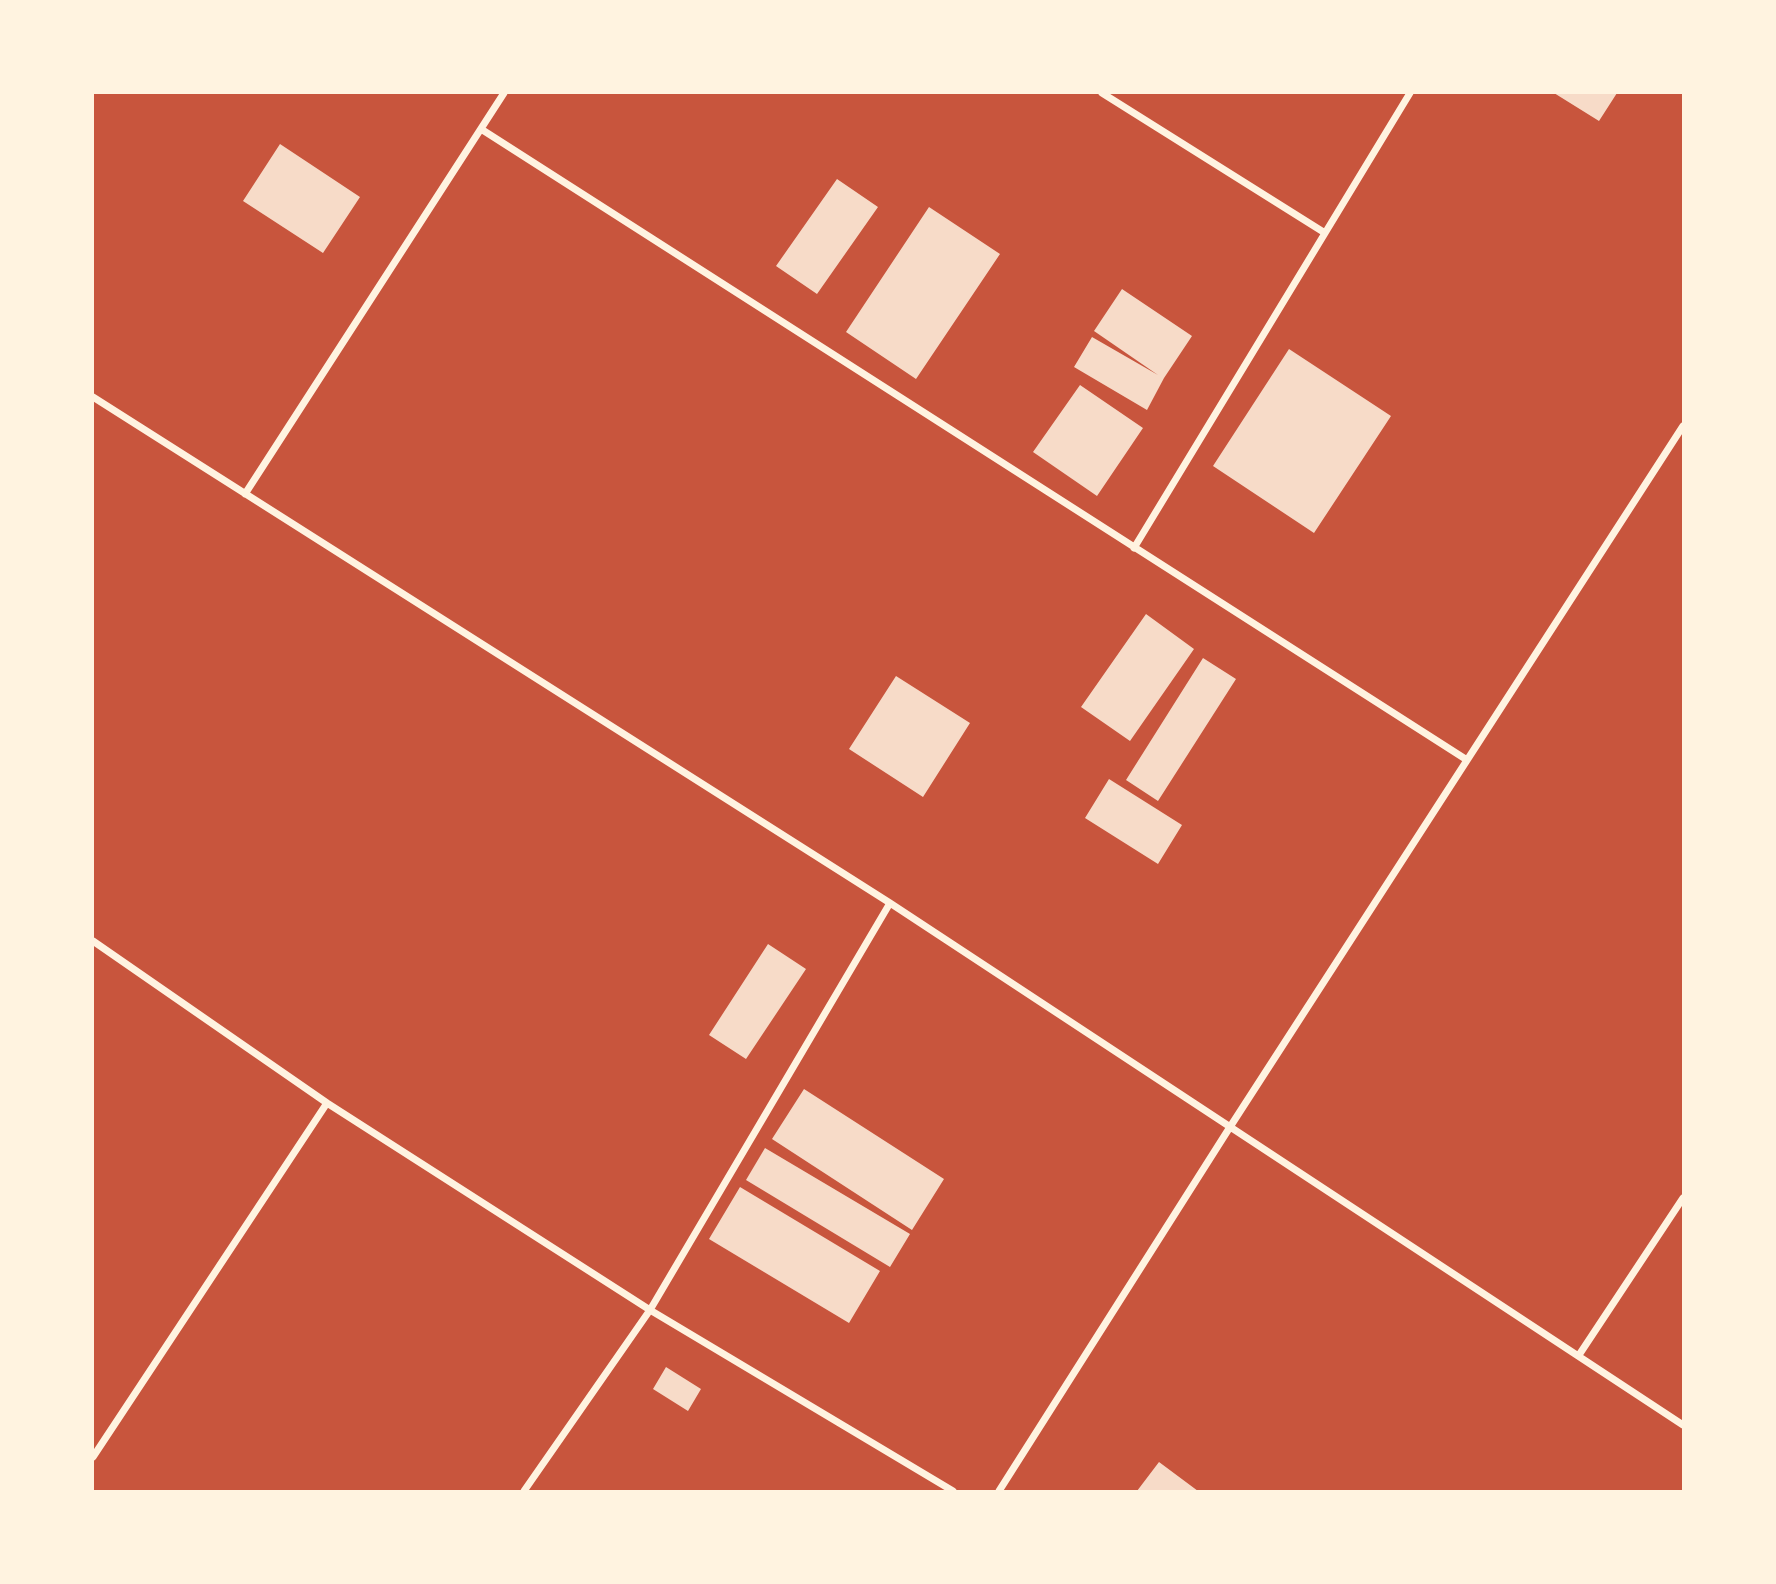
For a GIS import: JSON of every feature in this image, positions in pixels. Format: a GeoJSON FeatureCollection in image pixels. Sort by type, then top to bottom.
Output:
{"type":"FeatureCollection","features":[{"type":"Feature","properties":{"kind":"street"},"geometry":{"type":"LineString","coordinates":[[245,495],[504,93]]}},
{"type":"Feature","properties":{"kind":"street"},"geometry":{"type":"LineString","coordinates":[[1102,93],[1325,233]]}},
{"type":"Feature","properties":{"kind":"street"},"geometry":{"type":"LineString","coordinates":[[1133,548],[1410,93]]}},
{"type":"Feature","properties":{"kind":"street"},"geometry":{"type":"LineString","coordinates":[[481,129],[1467,760]]}},
{"type":"Feature","properties":{"kind":"street"},"geometry":{"type":"LineString","coordinates":[[93,397],[890,903],[1683,1425]]}},
{"type":"Feature","properties":{"kind":"street"},"geometry":{"type":"LineString","coordinates":[[999,1491],[1230,1127],[1683,426]]}},
{"type":"Feature","properties":{"kind":"street"},"geometry":{"type":"LineString","coordinates":[[524,1491],[650,1310],[890,903]]}},
{"type":"Feature","properties":{"kind":"street"},"geometry":{"type":"LineString","coordinates":[[93,941],[327,1103],[650,1310],[953,1491]]}},
{"type":"Feature","properties":{"kind":"street"},"geometry":{"type":"LineString","coordinates":[[93,1457],[327,1103]]}},
{"type":"Feature","properties":{"kind":"street"},"geometry":{"type":"LineString","coordinates":[[1579,1355],[1683,1198]]}},
{"type":"Feature","properties":{"kind":"building"},"geometry":{"type":"Polygon","coordinates":[[[1554,93],[1617,93],[1599,121],[1554,93]]]}},
{"type":"Feature","properties":{"kind":"building"},"geometry":{"type":"Polygon","coordinates":[[[280,144],[360,197],[323,253],[243,201],[280,144]]]}},
{"type":"Feature","properties":{"kind":"building"},"geometry":{"type":"Polygon","coordinates":[[[837,179],[878,207],[817,294],[776,266],[837,179]]]}},
{"type":"Feature","properties":{"kind":"building"},"geometry":{"type":"Polygon","coordinates":[[[929,207],[1000,254],[916,379],[846,332],[929,207]]]}},
{"type":"Feature","properties":{"kind":"building"},"geometry":{"type":"Polygon","coordinates":[[[1122,289],[1192,336],[1164,378],[1147,410],[1074,367],[1092,337],[1158,375],[1094,331],[1122,289]]]}},
{"type":"Feature","properties":{"kind":"building"},"geometry":{"type":"Polygon","coordinates":[[[1289,349],[1391,416],[1314,533],[1213,466],[1289,349]]]}},
{"type":"Feature","properties":{"kind":"building"},"geometry":{"type":"Polygon","coordinates":[[[1080,385],[1143,428],[1097,496],[1033,452],[1080,385]]]}},
{"type":"Feature","properties":{"kind":"building"},"geometry":{"type":"Polygon","coordinates":[[[1146,614],[1194,649],[1130,741],[1081,707],[1146,614]]]}},
{"type":"Feature","properties":{"kind":"building"},"geometry":{"type":"Polygon","coordinates":[[[1203,658],[1236,679],[1158,801],[1126,780],[1203,658]]]}},
{"type":"Feature","properties":{"kind":"building"},"geometry":{"type":"Polygon","coordinates":[[[896,676],[970,723],[923,797],[849,749],[896,676]]]}},
{"type":"Feature","properties":{"kind":"building"},"geometry":{"type":"Polygon","coordinates":[[[1109,779],[1182,825],[1158,864],[1085,818],[1109,779]]]}},
{"type":"Feature","properties":{"kind":"building"},"geometry":{"type":"Polygon","coordinates":[[[768,944],[806,969],[746,1059],[709,1035],[768,944]]]}},
{"type":"Feature","properties":{"kind":"building"},"geometry":{"type":"Polygon","coordinates":[[[804,1089],[944,1179],[912,1230],[772,1139],[804,1089]]]}},
{"type":"Feature","properties":{"kind":"building"},"geometry":{"type":"Polygon","coordinates":[[[765,1148],[910,1234],[890,1267],[746,1180],[765,1148]]]}},
{"type":"Feature","properties":{"kind":"building"},"geometry":{"type":"Polygon","coordinates":[[[740,1187],[880,1271],[849,1323],[709,1239],[740,1187]]]}},
{"type":"Feature","properties":{"kind":"building"},"geometry":{"type":"Polygon","coordinates":[[[666,1367],[701,1389],[688,1411],[653,1389],[666,1367]]]}},
{"type":"Feature","properties":{"kind":"building"},"geometry":{"type":"Polygon","coordinates":[[[1159,1462],[1198,1491],[1137,1491],[1159,1462]]]}}]}
